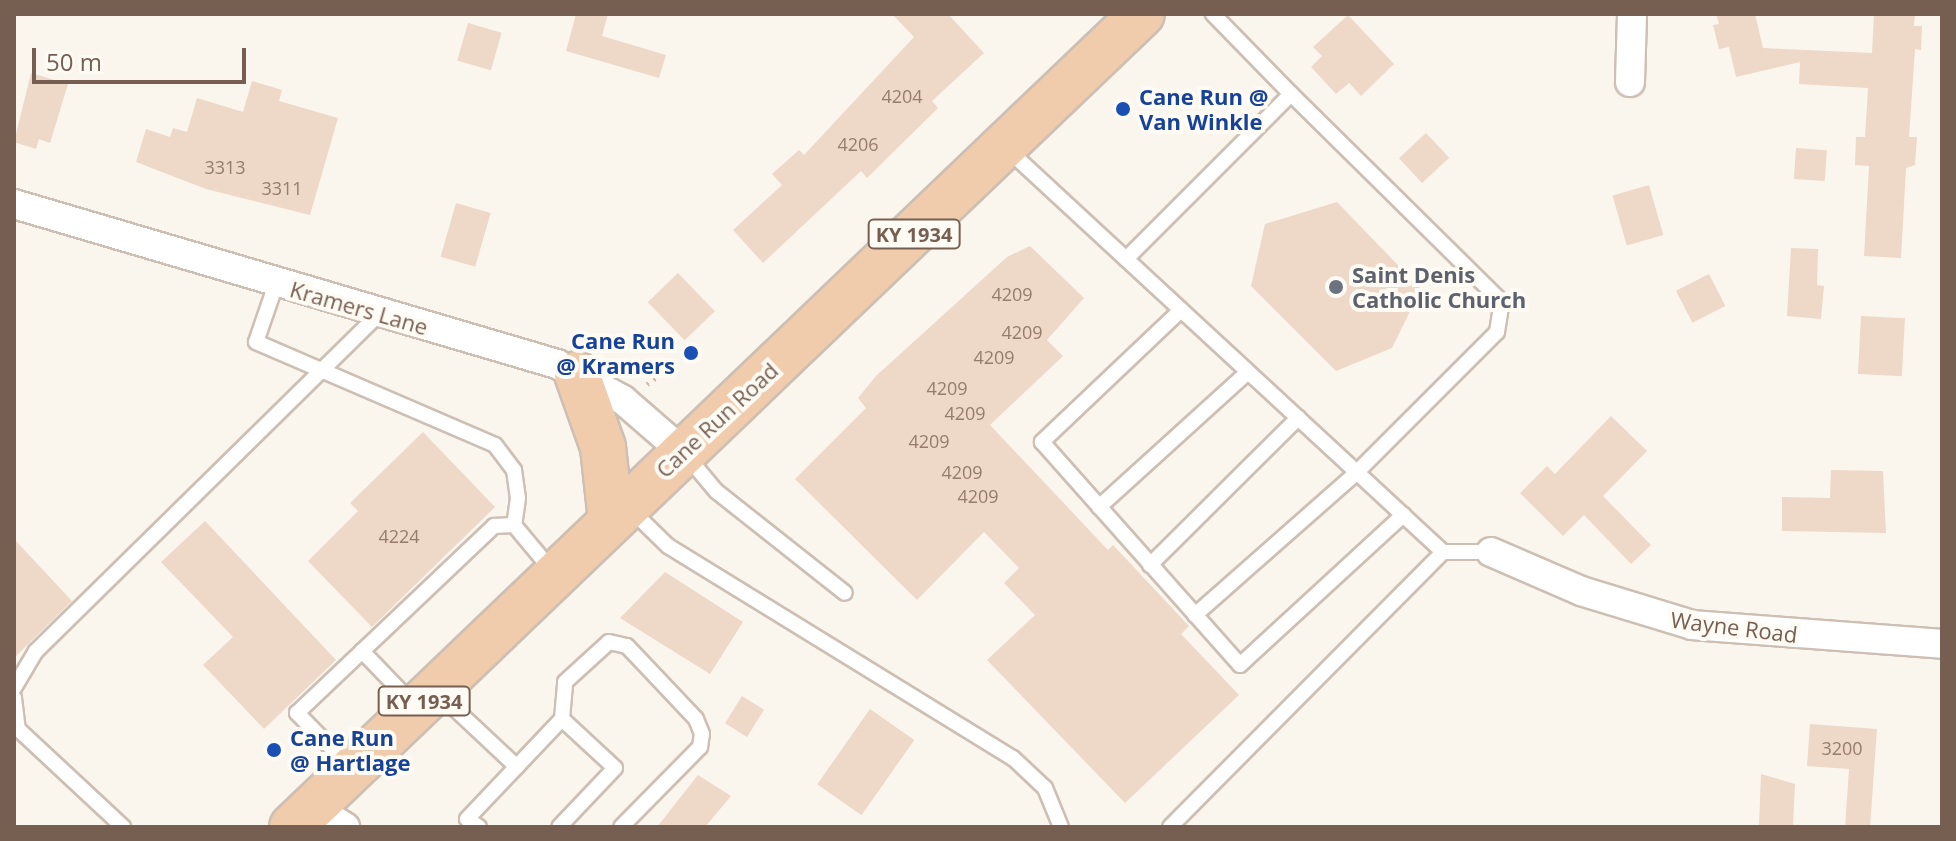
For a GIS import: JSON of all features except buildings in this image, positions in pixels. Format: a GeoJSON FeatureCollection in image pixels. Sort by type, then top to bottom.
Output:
{"type":"FeatureCollection","features":[{"type":"Feature","properties":{"kind":"highway","name":"Cane Run Road"},"geometry":{"type":"LineString","coordinates":[[317,820],[353,769],[1142,14]]}},
{"type":"Feature","properties":{"kind":"highway"},"geometry":{"type":"LineString","coordinates":[[577,374],[603,447],[619,513]]}},
{"type":"Feature","properties":{"kind":"street"},"geometry":{"type":"LineString","coordinates":[[1630,82],[1632,14]]}},
{"type":"Feature","properties":{"kind":"street","name":"Kramers Lane"},"geometry":{"type":"LineString","coordinates":[[14,204],[577,374],[623,400],[683,452]]}},
{"type":"Feature","properties":{"kind":"street","name":"Wayne Road"},"geometry":{"type":"LineString","coordinates":[[1491,552],[1581,591],[1692,625],[1942,644]]}},
{"type":"Feature","properties":{"kind":"lane"},"geometry":{"type":"LineString","coordinates":[[1195,615],[1357,472],[1497,332],[1502,302],[1213,14]]}},
{"type":"Feature","properties":{"kind":"lane"},"geometry":{"type":"LineString","coordinates":[[1126,259],[1291,94]]}},
{"type":"Feature","properties":{"kind":"lane"},"geometry":{"type":"LineString","coordinates":[[1004,147],[1443,552],[1491,552]]}},
{"type":"Feature","properties":{"kind":"lane"},"geometry":{"type":"LineString","coordinates":[[276,284],[256,342],[318,372],[495,445],[514,470],[518,498],[514,525],[555,574]]}},
{"type":"Feature","properties":{"kind":"lane"},"geometry":{"type":"LineString","coordinates":[[1181,310],[1042,442],[1240,665],[1403,515]]}},
{"type":"Feature","properties":{"kind":"lane"},"geometry":{"type":"LineString","coordinates":[[14,688],[36,651],[379,314]]}},
{"type":"Feature","properties":{"kind":"lane"},"geometry":{"type":"LineString","coordinates":[[1099,507],[1248,372]]}},
{"type":"Feature","properties":{"kind":"lane"},"geometry":{"type":"LineString","coordinates":[[1150,565],[1298,418]]}},
{"type":"Feature","properties":{"kind":"lane"},"geometry":{"type":"LineString","coordinates":[[683,452],[716,491],[845,593]]}},
{"type":"Feature","properties":{"kind":"lane"},"geometry":{"type":"LineString","coordinates":[[619,513],[1013,758],[1045,788],[1061,827]]}},
{"type":"Feature","properties":{"kind":"lane"},"geometry":{"type":"LineString","coordinates":[[353,769],[297,713],[494,526],[514,525]]}},
{"type":"Feature","properties":{"kind":"lane"},"geometry":{"type":"LineString","coordinates":[[1170,827],[1443,552]]}},
{"type":"Feature","properties":{"kind":"lane"},"geometry":{"type":"LineString","coordinates":[[479,827],[467,819],[562,719],[565,682],[609,642],[627,646],[696,719],[700,747],[621,827]]}},
{"type":"Feature","properties":{"kind":"lane"},"geometry":{"type":"LineString","coordinates":[[362,651],[517,767]]}},
{"type":"Feature","properties":{"kind":"lane"},"geometry":{"type":"LineString","coordinates":[[14,698],[18,729],[123,827]]}},
{"type":"Feature","properties":{"kind":"lane"},"geometry":{"type":"LineString","coordinates":[[559,827],[615,768],[562,719]]}},
{"type":"Feature","properties":{"kind":"path"},"geometry":{"type":"LineString","coordinates":[[623,400],[678,363]]}},
{"type":"Feature","properties":{"kind":"place","name":"Cane Run @ Van Winkle"},"geometry":{"type":"Point","coordinates":[1123,109]}},
{"type":"Feature","properties":{"kind":"place","name":"Saint Denis Catholic Church"},"geometry":{"type":"Point","coordinates":[1336,287]}},
{"type":"Feature","properties":{"kind":"place","name":"Cane Run @ Kramers"},"geometry":{"type":"Point","coordinates":[691,353]}},
{"type":"Feature","properties":{"kind":"place","name":"Cane Run @ Hartlage"},"geometry":{"type":"Point","coordinates":[274,750]}}]}
